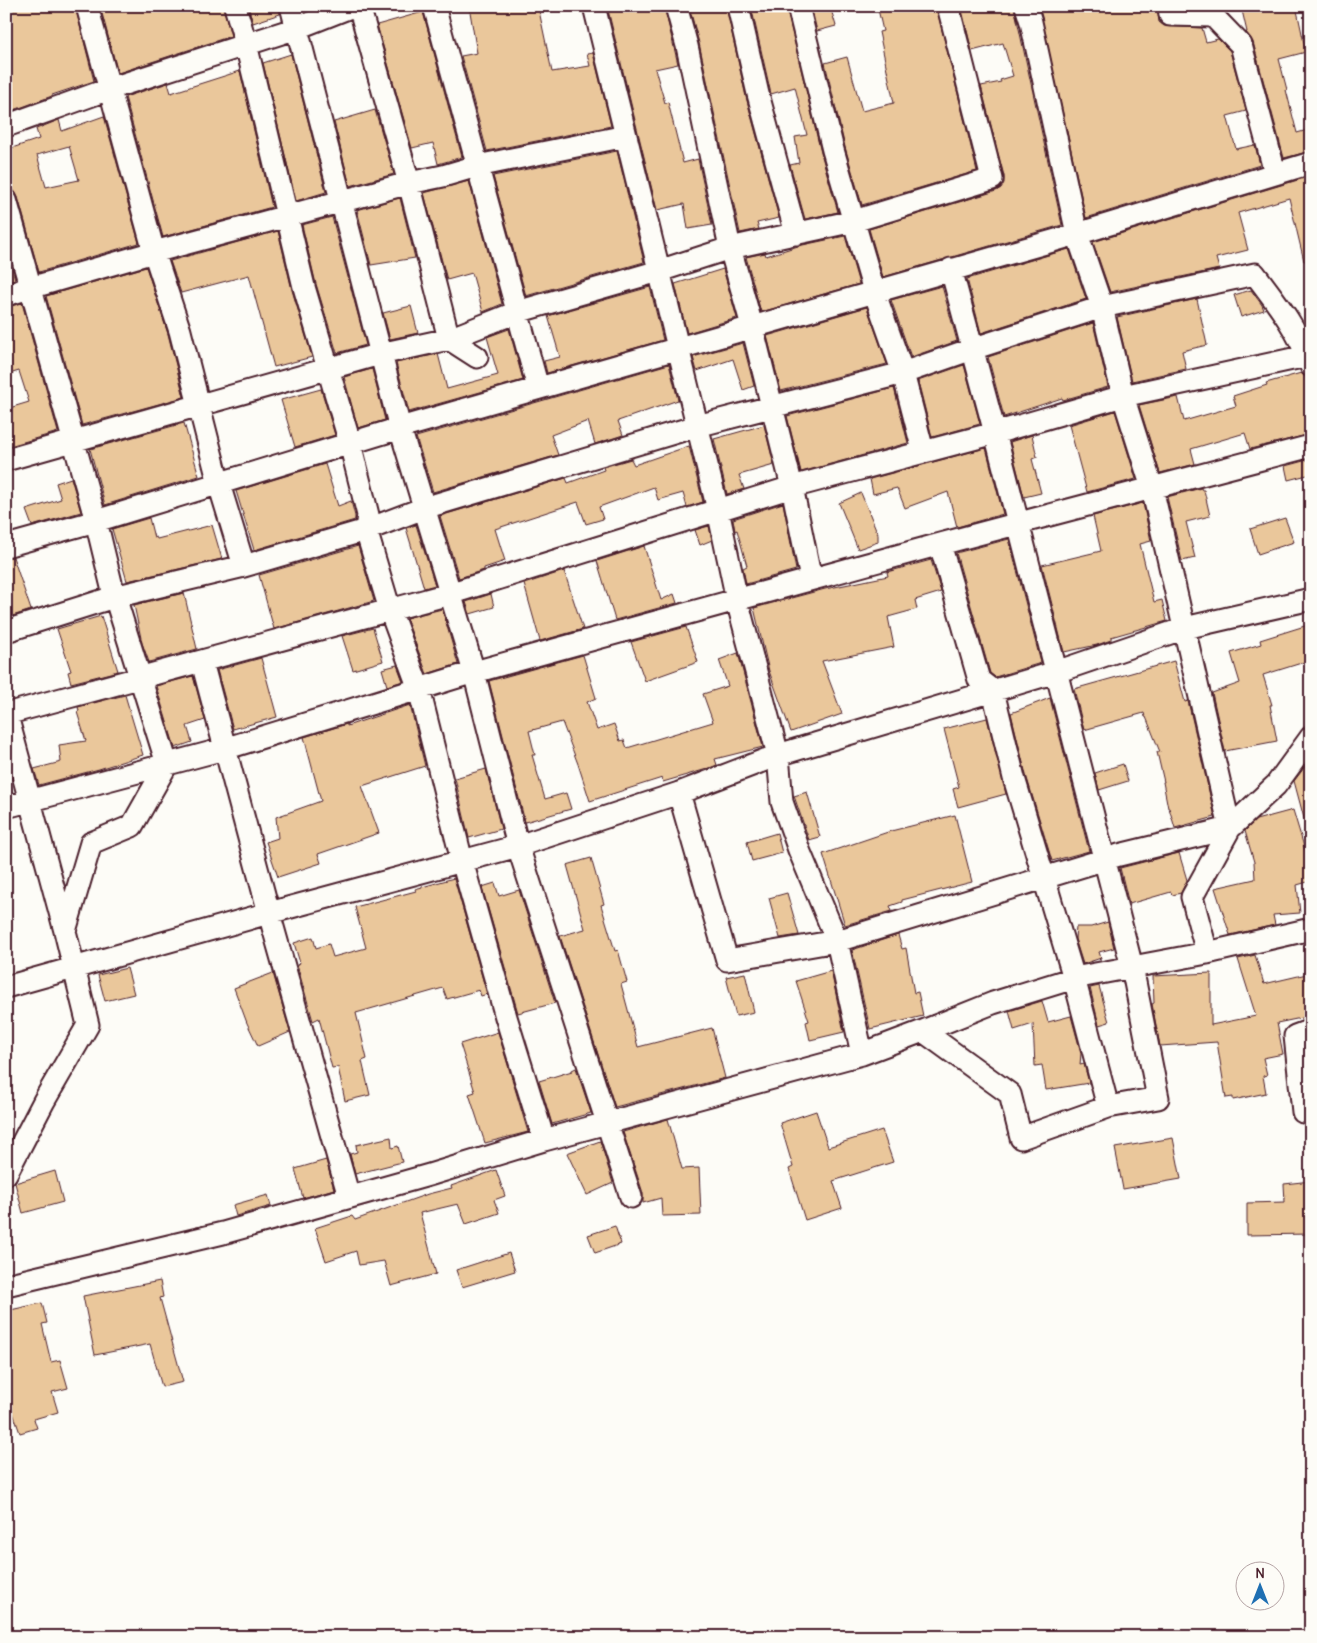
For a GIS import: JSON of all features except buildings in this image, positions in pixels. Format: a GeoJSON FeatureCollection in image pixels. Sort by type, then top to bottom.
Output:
{"type":"FeatureCollection","features":[{"type":"Feature","properties":{"kind":"street"},"geometry":{"type":"LineString","coordinates":[[87,6],[154,252],[180,331],[219,484],[244,566]]}},
{"type":"Feature","properties":{"kind":"street"},"geometry":{"type":"LineString","coordinates":[[235,6],[246,44],[304,287],[350,444],[368,515],[366,530],[390,610],[419,689],[462,861],[506,1017],[544,1140]]}},
{"type":"Feature","properties":{"kind":"street"},"geometry":{"type":"LineString","coordinates":[[291,6],[380,354],[449,594],[474,672],[518,846],[631,1197]]}},
{"type":"Feature","properties":{"kind":"street"},"geometry":{"type":"LineString","coordinates":[[6,126],[109,89],[297,28],[353,6]]}},
{"type":"Feature","properties":{"kind":"street"},"geometry":{"type":"LineString","coordinates":[[359,6],[409,183],[449,338],[477,357]]}},
{"type":"Feature","properties":{"kind":"street"},"geometry":{"type":"LineString","coordinates":[[434,6],[538,388]]}},
{"type":"Feature","properties":{"kind":"street"},"geometry":{"type":"LineString","coordinates":[[594,6],[718,510],[737,600],[778,755],[782,802],[799,850],[837,941],[862,1054]]}},
{"type":"Feature","properties":{"kind":"street"},"geometry":{"type":"LineString","coordinates":[[676,6],[687,46],[730,248],[752,326],[792,487],[811,579]]}},
{"type":"Feature","properties":{"kind":"street"},"geometry":{"type":"LineString","coordinates":[[738,6],[758,94],[796,234]]}},
{"type":"Feature","properties":{"kind":"street"},"geometry":{"type":"LineString","coordinates":[[798,6],[833,150],[874,291],[903,373],[923,451]]}},
{"type":"Feature","properties":{"kind":"street"},"geometry":{"type":"LineString","coordinates":[[6,460],[199,407],[380,354],[449,338],[517,312],[660,271],[730,248],[854,222],[992,178],[948,6]]}},
{"type":"Feature","properties":{"kind":"street"},"geometry":{"type":"LineString","coordinates":[[1026,6],[1032,22],[1076,234],[1102,307],[1123,396],[1152,488],[1230,828]]}},
{"type":"Feature","properties":{"kind":"street"},"geometry":{"type":"LineString","coordinates":[[1169,6],[1170,15],[1213,16],[1240,45],[1275,174]]}},
{"type":"Feature","properties":{"kind":"street"},"geometry":{"type":"LineString","coordinates":[[6,296],[154,252],[409,183],[477,166],[626,136]]}},
{"type":"Feature","properties":{"kind":"street"},"geometry":{"type":"LineString","coordinates":[[6,546],[96,521],[400,428],[1076,234],[1311,163]]}},
{"type":"Feature","properties":{"kind":"street"},"geometry":{"type":"LineString","coordinates":[[6,200],[96,521],[114,597],[167,764],[132,826],[91,843],[65,931]]}},
{"type":"Feature","properties":{"kind":"street"},"geometry":{"type":"LineString","coordinates":[[923,1031],[1010,1094],[1021,1138],[1108,1107],[1158,1098],[1132,967],[995,433],[951,270]]}},
{"type":"Feature","properties":{"kind":"street"},"geometry":{"type":"LineString","coordinates":[[6,631],[114,597],[244,566],[366,530],[424,508],[697,426],[903,373],[1102,307],[1255,274],[1282,309],[1310,358],[1123,396],[995,433],[792,487],[449,594],[202,662],[6,713],[31,800],[88,1025],[44,1101],[6,1174]]}},
{"type":"Feature","properties":{"kind":"street"},"geometry":{"type":"LineString","coordinates":[[6,807],[224,748],[474,672],[940,544],[1311,446]]}},
{"type":"Feature","properties":{"kind":"street"},"geometry":{"type":"LineString","coordinates":[[940,544],[979,680],[992,691],[1014,778],[1074,978],[1108,1107]]}},
{"type":"Feature","properties":{"kind":"street"},"geometry":{"type":"LineString","coordinates":[[6,987],[269,912],[518,846],[679,793],[778,755],[1056,672],[1185,628],[1311,599]]}},
{"type":"Feature","properties":{"kind":"street"},"geometry":{"type":"LineString","coordinates":[[202,662],[269,912],[350,1197]]}},
{"type":"Feature","properties":{"kind":"street"},"geometry":{"type":"LineString","coordinates":[[1207,953],[1192,897],[1230,828],[1276,785],[1311,737]]}},
{"type":"Feature","properties":{"kind":"street"},"geometry":{"type":"LineString","coordinates":[[679,793],[726,960],[837,941],[1104,860],[1230,828]]}},
{"type":"Feature","properties":{"kind":"street"},"geometry":{"type":"LineString","coordinates":[[6,1285],[223,1233],[430,1175],[606,1122],[862,1054],[993,1003],[1074,978],[1207,953],[1311,929]]}},
{"type":"Feature","properties":{"kind":"street"},"geometry":{"type":"LineString","coordinates":[[1303,1112],[1295,1036],[1311,1030]]}}]}
